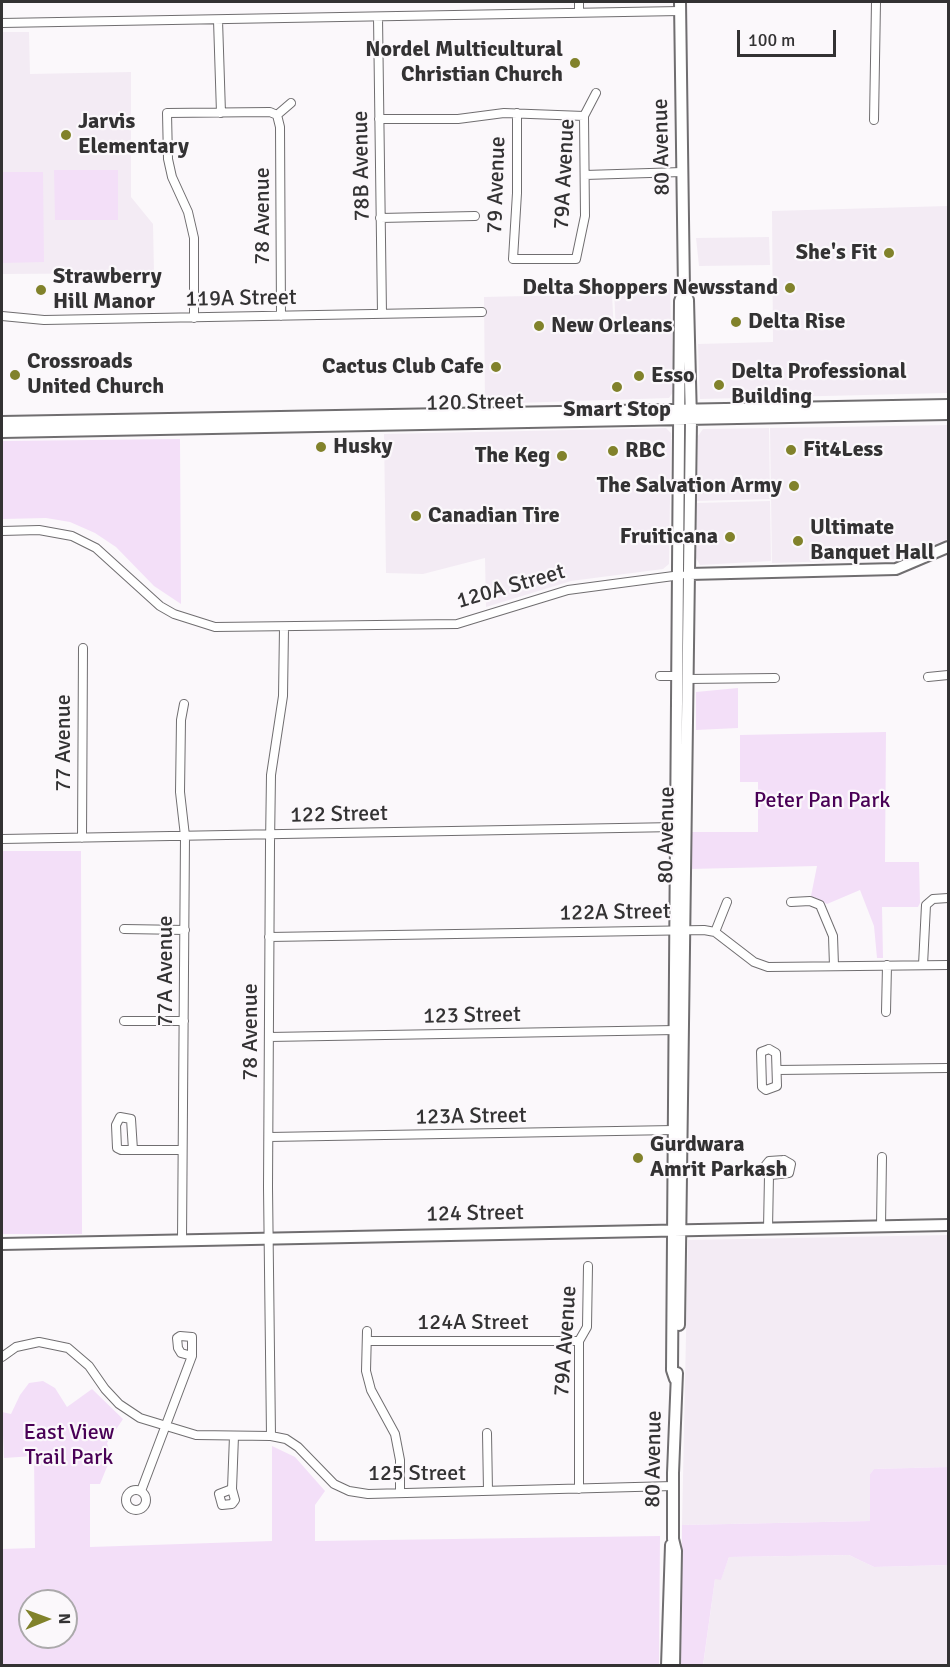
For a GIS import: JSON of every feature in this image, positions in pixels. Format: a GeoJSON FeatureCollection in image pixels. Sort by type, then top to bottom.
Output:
{"type":"FeatureCollection","features":[{"type":"Feature","properties":{"kind":"main road","name":"80 Avenue"},"geometry":{"type":"LineString","coordinates":[[677,1231],[683,1158],[684,1056],[676,827],[683,677],[685,415],[680,300],[684,291],[680,6]]}},
{"type":"Feature","properties":{"kind":"main road"},"geometry":{"type":"LineString","coordinates":[[906,416],[909,410],[920,409],[926,405]]}},
{"type":"Feature","properties":{"kind":"main road","name":"120 Street"},"geometry":{"type":"LineString","coordinates":[[2,432],[305,425],[351,420],[685,415],[948,405]]}},
{"type":"Feature","properties":{"kind":"main road"},"geometry":{"type":"LineString","coordinates":[[874,416],[891,411],[894,406]]}},
{"type":"Feature","properties":{"kind":"main road","name":"120 Street"},"geometry":{"type":"LineString","coordinates":[[2,422],[221,418],[357,420],[382,419],[395,414],[906,416],[948,414]]}},
{"type":"Feature","properties":{"kind":"main road"},"geometry":{"type":"LineString","coordinates":[[188,427],[193,423],[212,423],[221,418]]}},
{"type":"Feature","properties":{"kind":"main road","name":"120A Street"},"geometry":{"type":"LineString","coordinates":[[684,574],[896,569],[948,547]]}},
{"type":"Feature","properties":{"kind":"main road","name":"80 Avenue"},"geometry":{"type":"LineString","coordinates":[[674,1665],[676,1551],[673,1539],[673,1486],[675,1379],[678,1370],[674,1130],[687,747],[683,677],[684,648],[678,642],[684,574]]}},
{"type":"Feature","properties":{"kind":"main road"},"geometry":{"type":"LineString","coordinates":[[676,1030],[681,1037],[681,1051],[684,1056]]}},
{"type":"Feature","properties":{"kind":"main road"},"geometry":{"type":"LineString","coordinates":[[674,1130],[679,1137],[683,1158]]}},
{"type":"Feature","properties":{"kind":"main road","name":"124 Street"},"geometry":{"type":"LineString","coordinates":[[2,1244],[948,1225]]}},
{"type":"Feature","properties":{"kind":"main road","name":"80 Avenue"},"geometry":{"type":"LineString","coordinates":[[667,1665],[669,1551],[673,1539]]}},
{"type":"Feature","properties":{"kind":"street"},"geometry":{"type":"LineString","coordinates":[[579,2],[579,13]]}},
{"type":"Feature","properties":{"kind":"street"},"geometry":{"type":"LineString","coordinates":[[874,120],[876,2]]}},
{"type":"Feature","properties":{"kind":"street"},"geometry":{"type":"LineString","coordinates":[[2,23],[579,13],[680,6]]}},
{"type":"Feature","properties":{"kind":"street","name":"78B Avenue"},"geometry":{"type":"LineString","coordinates":[[378,16],[382,314]]}},
{"type":"Feature","properties":{"kind":"street"},"geometry":{"type":"LineString","coordinates":[[218,20],[221,113]]}},
{"type":"Feature","properties":{"kind":"street","name":"79A Avenue"},"geometry":{"type":"LineString","coordinates":[[576,259],[585,216],[584,116],[596,93]]}},
{"type":"Feature","properties":{"kind":"street"},"geometry":{"type":"LineString","coordinates":[[194,318],[194,238],[188,212],[172,177],[168,159],[167,113],[270,112],[277,115],[291,103]]}},
{"type":"Feature","properties":{"kind":"street"},"geometry":{"type":"LineString","coordinates":[[379,119],[458,118],[517,113],[584,116]]}},
{"type":"Feature","properties":{"kind":"street","name":"79 Avenue"},"geometry":{"type":"LineString","coordinates":[[517,113],[517,194],[513,259],[576,259]]}},
{"type":"Feature","properties":{"kind":"street","name":"78 Avenue"},"geometry":{"type":"LineString","coordinates":[[277,115],[280,127],[281,316]]}},
{"type":"Feature","properties":{"kind":"street"},"geometry":{"type":"LineString","coordinates":[[585,175],[682,172]]}},
{"type":"Feature","properties":{"kind":"street"},"geometry":{"type":"LineString","coordinates":[[380,218],[475,216]]}},
{"type":"Feature","properties":{"kind":"street","name":"119A Street"},"geometry":{"type":"LineString","coordinates":[[2,316],[44,320],[482,312]]}},
{"type":"Feature","properties":{"kind":"street","name":"120A Street"},"geometry":{"type":"LineString","coordinates":[[2,531],[39,530],[80,540],[96,548],[160,606],[200,624],[224,627],[457,624],[568,590],[684,574]]}},
{"type":"Feature","properties":{"kind":"street","name":"78 Avenue"},"geometry":{"type":"LineString","coordinates":[[271,1436],[270,835],[271,775],[282,710],[284,628]]}},
{"type":"Feature","properties":{"kind":"street","name":"77 Avenue"},"geometry":{"type":"LineString","coordinates":[[82,838],[83,648]]}},
{"type":"Feature","properties":{"kind":"street"},"geometry":{"type":"LineString","coordinates":[[928,677],[948,675]]}},
{"type":"Feature","properties":{"kind":"street"},"geometry":{"type":"LineString","coordinates":[[660,676],[775,678]]}},
{"type":"Feature","properties":{"kind":"street","name":"77A Avenue"},"geometry":{"type":"LineString","coordinates":[[182,1239],[185,836],[180,792],[181,720],[184,704]]}},
{"type":"Feature","properties":{"kind":"street","name":"122 Street"},"geometry":{"type":"LineString","coordinates":[[2,839],[676,827]]}},
{"type":"Feature","properties":{"kind":"street"},"geometry":{"type":"LineString","coordinates":[[922,965],[926,904],[933,899],[948,898]]}},
{"type":"Feature","properties":{"kind":"street"},"geometry":{"type":"LineString","coordinates":[[791,902],[810,901],[820,905],[833,936],[834,966]]}},
{"type":"Feature","properties":{"kind":"street"},"geometry":{"type":"LineString","coordinates":[[727,902],[716,932],[763,966],[948,965]]}},
{"type":"Feature","properties":{"kind":"street"},"geometry":{"type":"LineString","coordinates":[[124,929],[185,930]]}},
{"type":"Feature","properties":{"kind":"street","name":"122A Street"},"geometry":{"type":"LineString","coordinates":[[270,937],[681,930],[716,932]]}},
{"type":"Feature","properties":{"kind":"street"},"geometry":{"type":"LineString","coordinates":[[886,965],[886,1012]]}},
{"type":"Feature","properties":{"kind":"street"},"geometry":{"type":"LineString","coordinates":[[124,1021],[184,1021]]}},
{"type":"Feature","properties":{"kind":"street","name":"123 Street"},"geometry":{"type":"LineString","coordinates":[[269,1037],[676,1030]]}},
{"type":"Feature","properties":{"kind":"street"},"geometry":{"type":"LineString","coordinates":[[773,1050],[776,1053],[777,1070],[777,1086],[773,1089],[762,1087],[761,1052],[773,1050]]}},
{"type":"Feature","properties":{"kind":"street"},"geometry":{"type":"LineString","coordinates":[[777,1070],[948,1068]]}},
{"type":"Feature","properties":{"kind":"street","name":"123A Street"},"geometry":{"type":"LineString","coordinates":[[269,1137],[674,1130]]}},
{"type":"Feature","properties":{"kind":"street"},"geometry":{"type":"LineString","coordinates":[[133,1150],[182,1150]]}},
{"type":"Feature","properties":{"kind":"street"},"geometry":{"type":"LineString","coordinates":[[881,1226],[882,1157]]}},
{"type":"Feature","properties":{"kind":"street"},"geometry":{"type":"LineString","coordinates":[[768,1229],[769,1175]]}},
{"type":"Feature","properties":{"kind":"street","name":"79A Avenue"},"geometry":{"type":"LineString","coordinates":[[579,1489],[579,1341],[587,1327],[588,1266]]}},
{"type":"Feature","properties":{"kind":"street"},"geometry":{"type":"LineString","coordinates":[[367,1330],[366,1371],[371,1390],[395,1434],[400,1460],[400,1492]]}},
{"type":"Feature","properties":{"kind":"street","name":"124A Street"},"geometry":{"type":"LineString","coordinates":[[367,1341],[579,1341]]}},
{"type":"Feature","properties":{"kind":"street","name":"125 Street"},"geometry":{"type":"LineString","coordinates":[[2,1358],[16,1347],[39,1342],[68,1348],[89,1366],[119,1404],[140,1418],[196,1436],[271,1436],[286,1440],[298,1447],[334,1484],[349,1491],[368,1494],[673,1486]]}},
{"type":"Feature","properties":{"kind":"street"},"geometry":{"type":"LineString","coordinates":[[141,1491],[192,1356]]}},
{"type":"Feature","properties":{"kind":"street"},"geometry":{"type":"LineString","coordinates":[[487,1433],[488,1491]]}},
{"type":"Feature","properties":{"kind":"street"},"geometry":{"type":"LineString","coordinates":[[232,1489],[234,1436]]}},
{"type":"Feature","properties":{"kind":"shaded area","name":"Jarvis Elementary"},"geometry":{"type":"Polygon","coordinates":[[[2,32],[29,32],[30,74],[131,72],[131,197],[153,224],[154,273],[2,274],[2,32]]]}},
{"type":"Feature","properties":{"kind":"shaded area"},"geometry":{"type":"Polygon","coordinates":[[[948,206],[948,393],[700,399],[698,344],[773,342],[772,211],[948,206]]]}},
{"type":"Feature","properties":{"kind":"shaded area"},"geometry":{"type":"Polygon","coordinates":[[[769,237],[770,265],[699,266],[696,238],[769,237]]]}},
{"type":"Feature","properties":{"kind":"shaded area"},"geometry":{"type":"Polygon","coordinates":[[[670,284],[671,331],[616,332],[614,290],[623,285],[670,284]]]}},
{"type":"Feature","properties":{"kind":"shaded area"},"geometry":{"type":"Polygon","coordinates":[[[612,294],[614,334],[672,333],[673,392],[669,398],[485,404],[484,297],[612,294]]]}},
{"type":"Feature","properties":{"kind":"shaded area"},"geometry":{"type":"Polygon","coordinates":[[[948,425],[948,539],[899,559],[772,563],[770,428],[948,425]]]}},
{"type":"Feature","properties":{"kind":"shaded area"},"geometry":{"type":"Polygon","coordinates":[[[666,428],[671,433],[669,564],[663,569],[571,581],[486,607],[485,558],[423,574],[386,573],[384,434],[666,428]]]}},
{"type":"Feature","properties":{"kind":"shaded area"},"geometry":{"type":"Polygon","coordinates":[[[769,428],[770,499],[697,501],[698,436],[703,429],[769,428]]]}},
{"type":"Feature","properties":{"kind":"shaded area"},"geometry":{"type":"Polygon","coordinates":[[[770,501],[771,561],[700,565],[696,558],[697,503],[770,501]]]}},
{"type":"Feature","properties":{"kind":"shaded area"},"geometry":{"type":"Polygon","coordinates":[[[948,1235],[948,1467],[874,1469],[870,1474],[870,1521],[682,1525],[688,1240],[948,1235]]]}},
{"type":"Feature","properties":{"kind":"shaded area"},"geometry":{"type":"Polygon","coordinates":[[[849,1555],[874,1567],[948,1565],[948,1665],[703,1666],[715,1579],[721,1579],[729,1557],[849,1555]]]}},
{"type":"Feature","properties":{"kind":"green space"},"geometry":{"type":"Polygon","coordinates":[[[54,170],[118,170],[118,220],[55,220],[54,170]]]}},
{"type":"Feature","properties":{"kind":"green space"},"geometry":{"type":"Polygon","coordinates":[[[2,172],[43,172],[44,262],[2,263],[2,172]]]}},
{"type":"Feature","properties":{"kind":"green space"},"geometry":{"type":"Polygon","coordinates":[[[180,439],[181,604],[154,586],[116,547],[95,533],[70,522],[46,518],[3,519],[3,441],[180,439]]]}},
{"type":"Feature","properties":{"kind":"green space"},"geometry":{"type":"Polygon","coordinates":[[[738,688],[738,728],[696,730],[696,692],[738,688]]]}},
{"type":"Feature","properties":{"kind":"green space","name":"Peter Pan Park"},"geometry":{"type":"Polygon","coordinates":[[[886,732],[885,862],[919,862],[920,903],[918,907],[882,907],[883,958],[877,958],[874,926],[860,890],[827,904],[811,896],[817,866],[689,869],[689,832],[758,832],[758,782],[740,782],[740,735],[886,732]]]}},
{"type":"Feature","properties":{"kind":"green space"},"geometry":{"type":"Polygon","coordinates":[[[2,851],[81,851],[82,1234],[2,1234],[2,851]]]}},
{"type":"Feature","properties":{"kind":"green space","name":"East View Trail Park"},"geometry":{"type":"Polygon","coordinates":[[[43,1381],[55,1388],[67,1407],[92,1389],[123,1419],[107,1443],[111,1457],[100,1484],[90,1484],[90,1547],[272,1541],[272,1446],[295,1457],[325,1491],[315,1505],[315,1541],[660,1536],[659,1665],[2,1665],[2,1549],[35,1548],[34,1456],[4,1458],[2,1412],[11,1414],[29,1383],[43,1381]]]}},
{"type":"Feature","properties":{"kind":"green space"},"geometry":{"type":"Polygon","coordinates":[[[948,1467],[948,1565],[874,1567],[849,1555],[729,1557],[721,1580],[715,1579],[703,1665],[681,1665],[682,1525],[870,1521],[870,1474],[874,1469],[948,1467]]]}},
{"type":"Feature","properties":{"kind":"place","name":"Nordel Multicultural Christian Church"},"geometry":{"type":"Point","coordinates":[575,63]}},
{"type":"Feature","properties":{"kind":"place","name":"Jarvis Elementary"},"geometry":{"type":"Point","coordinates":[66,135]}},
{"type":"Feature","properties":{"kind":"place","name":"She's Fit"},"geometry":{"type":"Point","coordinates":[889,253]}},
{"type":"Feature","properties":{"kind":"place","name":"Delta Shoppers Newsstand"},"geometry":{"type":"Point","coordinates":[790,288]}},
{"type":"Feature","properties":{"kind":"place","name":"Strawberry Hill Manor"},"geometry":{"type":"Point","coordinates":[41,290]}},
{"type":"Feature","properties":{"kind":"place","name":"Delta Rise"},"geometry":{"type":"Point","coordinates":[736,322]}},
{"type":"Feature","properties":{"kind":"place","name":"New Orleans"},"geometry":{"type":"Point","coordinates":[539,326]}},
{"type":"Feature","properties":{"kind":"place","name":"Cactus Club Cafe"},"geometry":{"type":"Point","coordinates":[496,367]}},
{"type":"Feature","properties":{"kind":"place","name":"Crossroads United Church"},"geometry":{"type":"Point","coordinates":[15,375]}},
{"type":"Feature","properties":{"kind":"place","name":"Esso"},"geometry":{"type":"Point","coordinates":[639,376]}},
{"type":"Feature","properties":{"kind":"place","name":"Delta Professional Building"},"geometry":{"type":"Point","coordinates":[719,385]}},
{"type":"Feature","properties":{"kind":"place","name":"Smart Stop"},"geometry":{"type":"Point","coordinates":[617,387]}},
{"type":"Feature","properties":{"kind":"place","name":"Husky"},"geometry":{"type":"Point","coordinates":[321,447]}},
{"type":"Feature","properties":{"kind":"place","name":"Fit4Less"},"geometry":{"type":"Point","coordinates":[791,450]}},
{"type":"Feature","properties":{"kind":"place","name":"RBC"},"geometry":{"type":"Point","coordinates":[613,451]}},
{"type":"Feature","properties":{"kind":"place","name":"The Keg"},"geometry":{"type":"Point","coordinates":[562,456]}},
{"type":"Feature","properties":{"kind":"place","name":"The Salvation Army"},"geometry":{"type":"Point","coordinates":[794,486]}},
{"type":"Feature","properties":{"kind":"place","name":"Canadian Tire"},"geometry":{"type":"Point","coordinates":[416,516]}},
{"type":"Feature","properties":{"kind":"place","name":"Fruiticana"},"geometry":{"type":"Point","coordinates":[730,537]}},
{"type":"Feature","properties":{"kind":"place","name":"Ultimate Banquet Hall"},"geometry":{"type":"Point","coordinates":[798,541]}},
{"type":"Feature","properties":{"kind":"place","name":"Gurdwara Amrit Parkash"},"geometry":{"type":"Point","coordinates":[638,1158]}}]}
